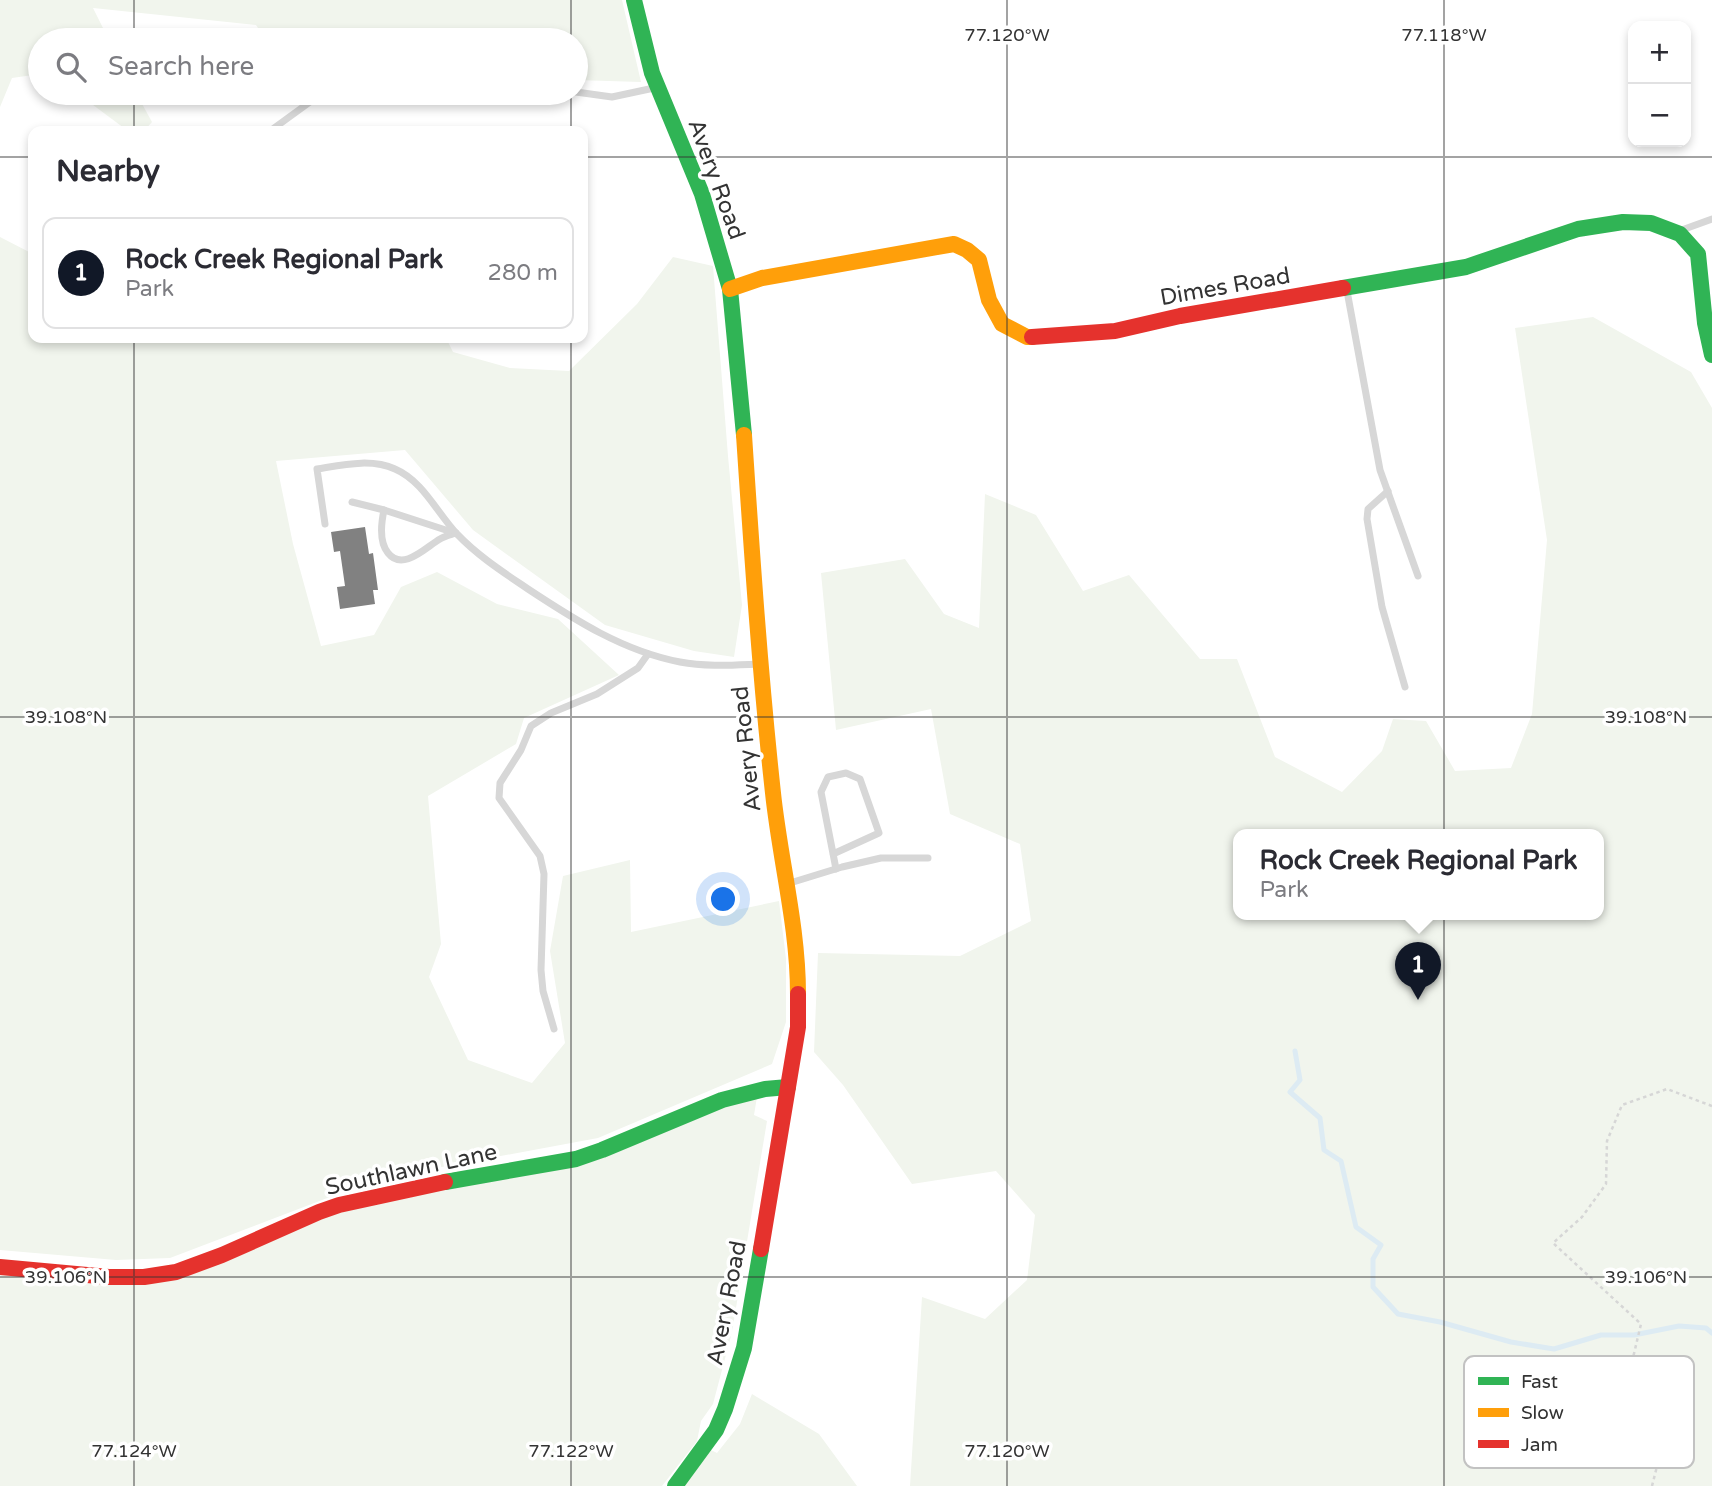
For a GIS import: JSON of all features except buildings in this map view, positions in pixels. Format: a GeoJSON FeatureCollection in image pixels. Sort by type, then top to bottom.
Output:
{"type":"FeatureCollection","features":[{"type":"Feature","properties":{"kind":"street","name":"Avery Road"},"geometry":{"type":"LineString","coordinates":[[634,0],[652,73],[702,194],[730,289],[739,373],[764,713],[774,804],[795,941],[799,1002],[798,1027],[744,1348],[716,1430],[674,1486]]}},
{"type":"Feature","properties":{"kind":"street","name":"Dimes Road"},"geometry":{"type":"LineString","coordinates":[[730,289],[762,278],[954,244],[979,260],[989,300],[1002,324],[1027,337],[1115,331],[1180,316],[1466,267],[1589,227],[1623,222],[1651,223],[1675,232]]}},
{"type":"Feature","properties":{"kind":"street"},"geometry":{"type":"LineString","coordinates":[[1675,232],[1698,254],[1704,323],[1712,355]]}},
{"type":"Feature","properties":{"kind":"street","name":"Southlawn Lane"},"geometry":{"type":"LineString","coordinates":[[0,1267],[109,1278],[144,1277],[176,1272],[339,1205],[420,1187],[576,1159],[722,1100],[765,1089],[788,1087]]}},
{"type":"Feature","properties":{"kind":"lane"},"geometry":{"type":"LineString","coordinates":[[588,94],[612,97],[658,87]]}},
{"type":"Feature","properties":{"kind":"lane"},"geometry":{"type":"LineString","coordinates":[[277,126],[306,105]]}},
{"type":"Feature","properties":{"kind":"lane"},"geometry":{"type":"LineString","coordinates":[[1675,232],[1712,219]]}},
{"type":"Feature","properties":{"kind":"lane"},"geometry":{"type":"LineString","coordinates":[[1346,287],[1378,458],[1418,576]]}},
{"type":"Feature","properties":{"kind":"lane"},"geometry":{"type":"LineString","coordinates":[[325,524],[317,469],[358,463],[393,468],[406,474],[456,533],[488,562],[582,624],[620,644],[681,663],[760,664]]}},
{"type":"Feature","properties":{"kind":"lane"},"geometry":{"type":"LineString","coordinates":[[1388,491],[1368,509],[1367,519],[1382,607],[1405,687]]}},
{"type":"Feature","properties":{"kind":"lane"},"geometry":{"type":"LineString","coordinates":[[352,502],[456,533]]}},
{"type":"Feature","properties":{"kind":"lane"},"geometry":{"type":"LineString","coordinates":[[384,510],[382,539],[385,549],[397,560],[405,561],[443,537],[456,533]]}},
{"type":"Feature","properties":{"kind":"lane"},"geometry":{"type":"LineString","coordinates":[[554,1029],[543,991],[541,970],[544,874],[540,856],[499,798],[500,783],[521,750],[531,726],[551,713],[597,694],[638,668],[648,654]]}},
{"type":"Feature","properties":{"kind":"lane"},"geometry":{"type":"LineString","coordinates":[[833,854],[878,833],[860,779],[846,774],[828,777],[821,792],[833,854],[836,869]]}},
{"type":"Feature","properties":{"kind":"lane"},"geometry":{"type":"LineString","coordinates":[[786,884],[881,858],[928,858]]}},
{"type":"Feature","properties":{"kind":"path"},"geometry":{"type":"LineString","coordinates":[[1634,1356],[1641,1324],[1553,1243],[1582,1217],[1606,1184],[1607,1141],[1622,1105],[1667,1089],[1712,1106]]}},
{"type":"Feature","properties":{"kind":"path"},"geometry":{"type":"LineString","coordinates":[[1653,1486],[1657,1468]]}},
{"type":"Feature","properties":{"kind":"shaded area"},"geometry":{"type":"Polygon","coordinates":[[[0,0],[622,0],[641,82],[588,80],[588,28],[258,28],[256,25],[93,8],[103,28],[28,28],[28,76],[12,78],[0,107],[0,0]]]}},
{"type":"Feature","properties":{"kind":"shaded area"},"geometry":{"type":"Polygon","coordinates":[[[93,105],[143,105],[152,122],[148,126],[121,126],[93,105]]]}},
{"type":"Feature","properties":{"kind":"shaded area"},"geometry":{"type":"Polygon","coordinates":[[[0,237],[28,251],[28,343],[448,343],[453,352],[510,368],[569,371],[637,304],[673,257],[713,266],[742,605],[734,657],[694,651],[605,625],[473,530],[405,450],[276,461],[293,544],[321,646],[374,635],[401,587],[437,572],[497,604],[558,619],[619,675],[524,718],[516,744],[428,796],[441,944],[429,977],[468,1060],[532,1083],[565,1043],[550,951],[563,876],[630,860],[631,932],[779,901],[786,959],[786,1022],[772,1064],[598,1138],[377,1179],[170,1258],[116,1260],[0,1250],[0,237]]]}},
{"type":"Feature","properties":{"kind":"shaded area"},"geometry":{"type":"Polygon","coordinates":[[[1593,317],[1691,372],[1712,408],[1712,1486],[910,1486],[922,1297],[985,1319],[1027,1280],[1035,1215],[996,1171],[912,1184],[843,1085],[814,1052],[818,953],[960,956],[1031,921],[1020,844],[950,814],[931,709],[836,730],[821,573],[905,559],[944,614],[979,628],[985,494],[1036,515],[1083,591],[1129,575],[1200,659],[1237,659],[1275,757],[1342,792],[1382,751],[1393,719],[1426,721],[1455,771],[1511,768],[1532,714],[1547,540],[1515,328],[1593,317]]]}},
{"type":"Feature","properties":{"kind":"shaded area"},"geometry":{"type":"Polygon","coordinates":[[[757,1097],[754,1115],[767,1121],[732,1332],[713,1404],[701,1421],[697,1441],[662,1486],[0,1486],[0,1273],[123,1284],[352,1207],[468,1185],[757,1097]]]}},
{"type":"Feature","properties":{"kind":"shaded area"},"geometry":{"type":"Polygon","coordinates":[[[752,1394],[819,1434],[857,1486],[681,1486],[709,1449],[717,1453],[740,1424],[752,1394]]]}},
{"type":"Feature","properties":{"kind":"waterway"},"geometry":{"type":"LineString","coordinates":[[1295,1051],[1300,1080],[1290,1092],[1320,1118],[1324,1150],[1341,1161],[1356,1227],[1381,1245],[1373,1259],[1373,1287],[1398,1314],[1440,1322],[1511,1342],[1554,1349],[1601,1335],[1634,1335],[1679,1326],[1706,1328],[1712,1333]]}},
{"type":"Feature","properties":{"kind":"traffic: fast"},"geometry":{"type":"LineString","coordinates":[[634,0],[652,73],[702,194],[730,289],[744,435]]}},
{"type":"Feature","properties":{"kind":"traffic: fast"},"geometry":{"type":"LineString","coordinates":[[1343,288],[1466,267],[1578,229],[1623,222],[1651,223],[1680,234],[1698,254],[1705,323],[1712,355]]}},
{"type":"Feature","properties":{"kind":"traffic: fast"},"geometry":{"type":"LineString","coordinates":[[445,1182],[576,1159],[722,1100],[765,1089],[788,1087]]}},
{"type":"Feature","properties":{"kind":"traffic: fast"},"geometry":{"type":"LineString","coordinates":[[675,1486],[716,1430],[725,1409],[744,1348],[761,1249]]}},
{"type":"Feature","properties":{"kind":"traffic: slow"},"geometry":{"type":"LineString","coordinates":[[730,289],[762,278],[954,244],[979,260],[989,300],[1002,324],[1032,337]]}},
{"type":"Feature","properties":{"kind":"traffic: slow"},"geometry":{"type":"LineString","coordinates":[[744,435],[768,748],[792,918],[798,994]]}},
{"type":"Feature","properties":{"kind":"traffic: jam"},"geometry":{"type":"LineString","coordinates":[[1032,337],[1115,331],[1180,316],[1343,288]]}},
{"type":"Feature","properties":{"kind":"traffic: jam"},"geometry":{"type":"LineString","coordinates":[[761,1249],[798,1027],[798,994]]}},
{"type":"Feature","properties":{"kind":"traffic: jam"},"geometry":{"type":"LineString","coordinates":[[0,1267],[109,1277],[144,1277],[176,1272],[339,1205],[445,1182]]}},
{"type":"Feature","properties":{"kind":"place","name":"Rock Creek Regional Park"},"geometry":{"type":"Point","coordinates":[1418,1000]}}]}
